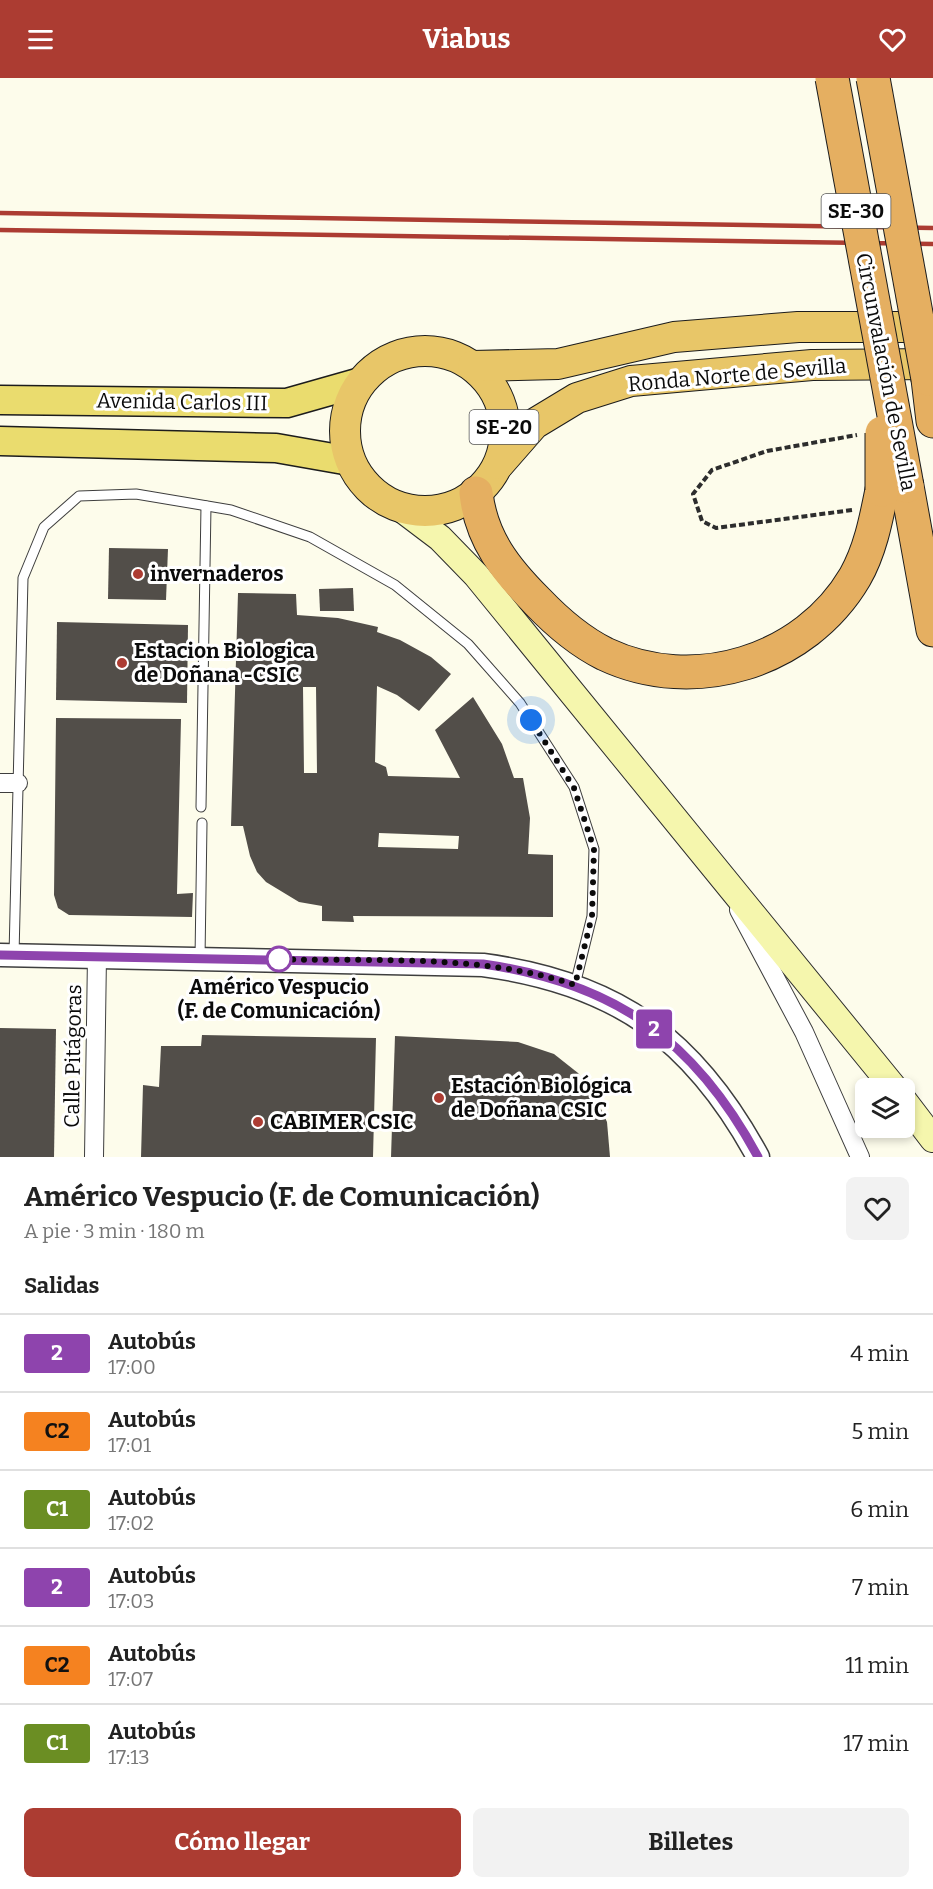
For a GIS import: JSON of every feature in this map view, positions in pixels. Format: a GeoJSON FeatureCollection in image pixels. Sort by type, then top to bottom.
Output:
{"type":"FeatureCollection","features":[{"type":"Feature","properties":{"kind":"highway","name":"Circunvalación de Sevilla"},"geometry":{"type":"LineString","coordinates":[[832,78],[880,344],[894,488],[933,630]]}},
{"type":"Feature","properties":{"kind":"highway","name":"Circunvalación de Sevilla"},"geometry":{"type":"LineString","coordinates":[[873,78],[931,380],[933,421]]}},
{"type":"Feature","properties":{"kind":"highway","name":"Ronda Norte de Sevilla"},"geometry":{"type":"LineString","coordinates":[[473,366],[558,364],[674,337],[798,327],[933,327]]}},
{"type":"Feature","properties":{"kind":"highway","name":"Ronda Norte de Sevilla"},"geometry":{"type":"LineString","coordinates":[[497,466],[505,439],[503,412],[492,386],[473,366],[451,354],[426,350],[402,353],[386,360],[361,382],[348,406],[344,434],[350,461],[362,481],[379,497],[399,507],[426,512],[453,507],[476,493],[534,424],[577,398],[631,381],[812,365],[931,380]]}},
{"type":"Feature","properties":{"kind":"highway"},"geometry":{"type":"LineString","coordinates":[[476,493],[482,525],[495,553],[518,582],[572,634],[605,654],[636,665],[685,673],[718,670],[750,662],[787,645],[820,620],[856,576],[875,525],[894,488]]}},
{"type":"Feature","properties":{"kind":"main road","name":"Avenida Carlos III"},"geometry":{"type":"LineString","coordinates":[[0,400],[286,403],[361,382]]}},
{"type":"Feature","properties":{"kind":"main road","name":"Avenida Carlos III"},"geometry":{"type":"LineString","coordinates":[[0,441],[276,447],[350,461]]}},
{"type":"Feature","properties":{"kind":"main road"},"geometry":{"type":"LineString","coordinates":[[399,507],[440,538],[476,575],[887,1078]]}},
{"type":"Feature","properties":{"kind":"main road"},"geometry":{"type":"LineString","coordinates":[[915,1115],[933,1139]]}},
{"type":"Feature","properties":{"kind":"street"},"geometry":{"type":"LineString","coordinates":[[712,861],[804,1032],[860,1157]]}},
{"type":"Feature","properties":{"kind":"street"},"geometry":{"type":"LineString","coordinates":[[7,955],[483,964],[526,970],[575,985],[633,1014],[688,1056],[730,1107],[758,1157]]}},
{"type":"Feature","properties":{"kind":"street","name":"Calle Pitágoras"},"geometry":{"type":"LineString","coordinates":[[94,1157],[97,956]]}},
{"type":"Feature","properties":{"kind":"street"},"geometry":{"type":"LineString","coordinates":[[742,1128],[748,1157]]}},
{"type":"Feature","properties":{"kind":"lane"},"geometry":{"type":"LineString","coordinates":[[7,955],[9,783],[23,578],[44,527],[79,496],[136,494],[231,510],[310,537],[395,585],[468,644],[520,703],[574,788],[594,849],[592,916],[575,985]]}},
{"type":"Feature","properties":{"kind":"lane"},"geometry":{"type":"LineString","coordinates":[[201,807],[206,506]]}},
{"type":"Feature","properties":{"kind":"lane"},"geometry":{"type":"LineString","coordinates":[[200,957],[202,823]]}},
{"type":"Feature","properties":{"kind":"path"},"geometry":{"type":"LineString","coordinates":[[853,510],[716,528],[702,521],[693,494],[711,470],[767,451],[867,434]]}},
{"type":"Feature","properties":{"kind":"building","name":"invernaderos"},"geometry":{"type":"Polygon","coordinates":[[[109,548],[168,549],[166,600],[108,599],[109,548]]]}},
{"type":"Feature","properties":{"kind":"building"},"geometry":{"type":"Polygon","coordinates":[[[353,588],[354,611],[320,611],[319,589],[353,588]]]}},
{"type":"Feature","properties":{"kind":"building"},"geometry":{"type":"Polygon","coordinates":[[[238,593],[296,594],[297,615],[338,618],[378,627],[377,632],[400,640],[431,657],[451,674],[419,711],[397,695],[377,686],[375,762],[386,767],[388,776],[460,778],[435,730],[473,697],[502,744],[514,778],[523,778],[530,818],[528,854],[553,855],[553,917],[353,916],[354,922],[322,921],[322,906],[299,902],[266,882],[257,872],[250,856],[243,826],[231,826],[238,593]],[[303,687],[304,773],[317,773],[316,687],[303,687]],[[379,833],[378,847],[458,849],[459,836],[379,833]]]}},
{"type":"Feature","properties":{"kind":"building","name":"Estacion Biologica de Doñana -CSIC"},"geometry":{"type":"Polygon","coordinates":[[[57,622],[188,625],[187,703],[56,700],[57,622]]]}},
{"type":"Feature","properties":{"kind":"building"},"geometry":{"type":"Polygon","coordinates":[[[56,718],[181,719],[177,894],[193,893],[192,917],[69,915],[58,908],[54,895],[56,718]]]}},
{"type":"Feature","properties":{"kind":"building"},"geometry":{"type":"Polygon","coordinates":[[[0,1028],[56,1029],[54,1157],[0,1157],[0,1028]]]}},
{"type":"Feature","properties":{"kind":"building","name":"CABIMER CSIC"},"geometry":{"type":"Polygon","coordinates":[[[202,1035],[376,1038],[373,1157],[141,1157],[143,1085],[159,1087],[161,1046],[201,1046],[202,1035]]]}},
{"type":"Feature","properties":{"kind":"building"},"geometry":{"type":"Polygon","coordinates":[[[395,1036],[518,1042],[554,1054],[578,1073],[595,1096],[607,1122],[610,1157],[391,1157],[395,1036]]]}},
{"type":"Feature","properties":{"kind":"railway"},"geometry":{"type":"LineString","coordinates":[[0,213],[933,228]]}},
{"type":"Feature","properties":{"kind":"railway"},"geometry":{"type":"LineString","coordinates":[[0,230],[933,244]]}},
{"type":"Feature","properties":{"kind":"bus line","name":"2"},"geometry":{"type":"LineString","coordinates":[[0,955],[156,956],[483,964],[526,970],[575,985],[633,1014],[662,1035],[688,1056],[730,1107],[758,1157]]}},
{"type":"Feature","properties":{"kind":"place","name":"invernaderos"},"geometry":{"type":"Point","coordinates":[138,574]}},
{"type":"Feature","properties":{"kind":"place","name":"Estacion Biologica de Doñana -CSIC"},"geometry":{"type":"Point","coordinates":[122,663]}},
{"type":"Feature","properties":{"kind":"place","name":"Américo Vespucio (F. de Comunicación)"},"geometry":{"type":"Point","coordinates":[279,959]}},
{"type":"Feature","properties":{"kind":"place","name":"Estación Biológica de Doñana CSIC"},"geometry":{"type":"Point","coordinates":[439,1098]}},
{"type":"Feature","properties":{"kind":"place","name":"CABIMER CSIC"},"geometry":{"type":"Point","coordinates":[258,1122]}},
{"type":"Feature","properties":{"kind":"route"},"geometry":{"type":"LineString","coordinates":[[279,959],[270,959],[483,964],[526,970],[575,985],[592,916],[594,849],[574,788],[531,720]]}}]}
